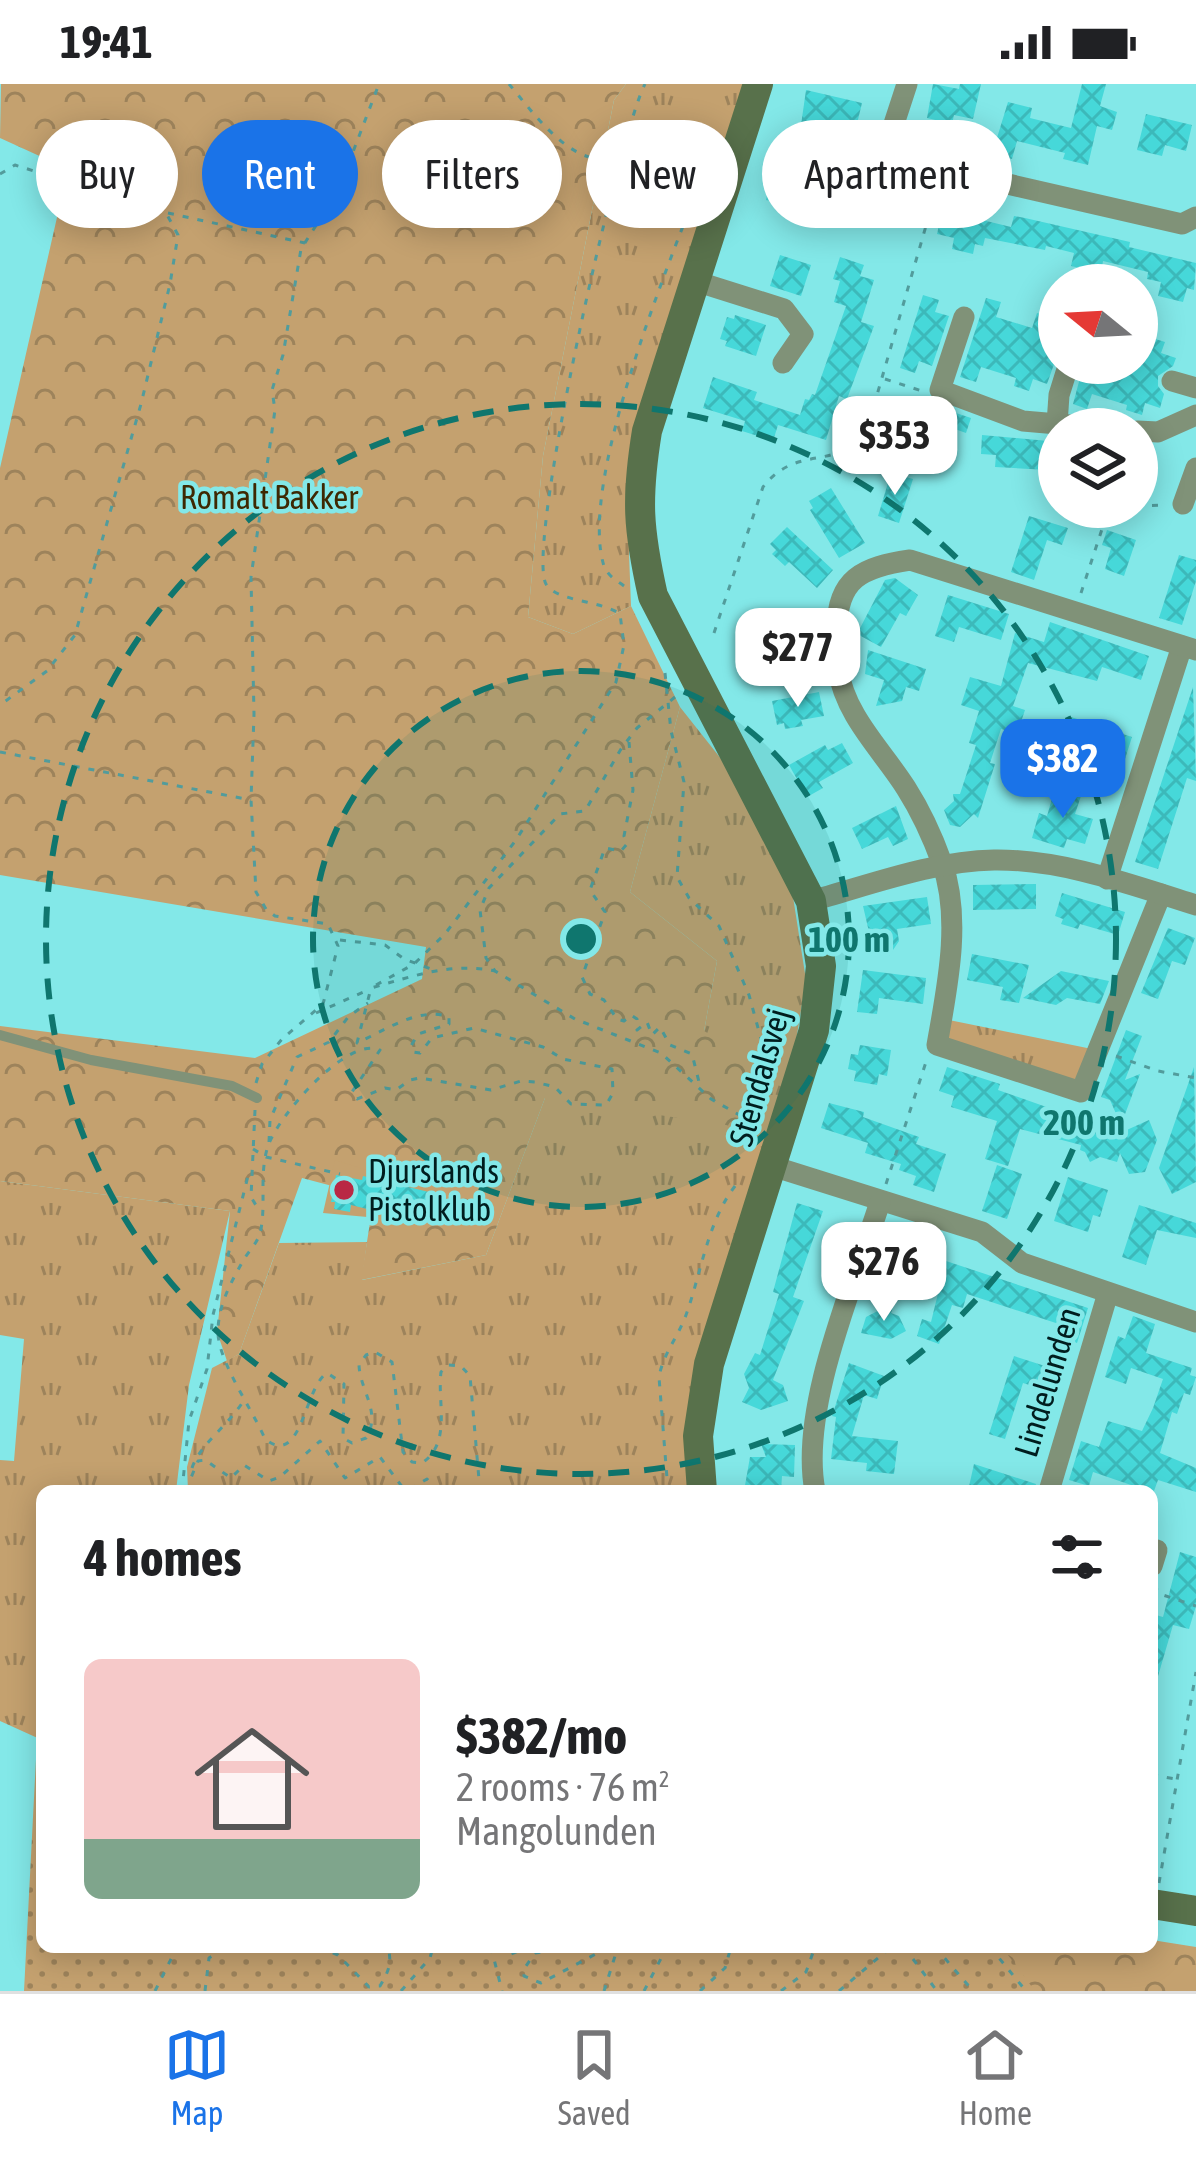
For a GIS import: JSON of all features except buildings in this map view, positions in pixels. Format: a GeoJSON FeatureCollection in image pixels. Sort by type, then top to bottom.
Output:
{"type":"FeatureCollection","features":[{"type":"Feature","properties":{"kind":"street","name":"Stendalsvej"},"geometry":{"type":"LineString","coordinates":[[702,1485],[698,1436],[709,1364],[814,1030],[821,966],[811,901],[653,596],[641,545],[637,491],[647,431],[758,84]]}},
{"type":"Feature","properties":{"kind":"street"},"geometry":{"type":"LineString","coordinates":[[895,120],[907,84]]}},
{"type":"Feature","properties":{"kind":"street"},"geometry":{"type":"LineString","coordinates":[[1012,184],[1182,224],[1196,217]]}},
{"type":"Feature","properties":{"kind":"street"},"geometry":{"type":"LineString","coordinates":[[695,281],[784,309],[803,334],[783,363]]}},
{"type":"Feature","properties":{"kind":"street"},"geometry":{"type":"LineString","coordinates":[[964,317],[940,390],[1038,422]]}},
{"type":"Feature","properties":{"kind":"street"},"geometry":{"type":"LineString","coordinates":[[1172,381],[1196,388]]}},
{"type":"Feature","properties":{"kind":"street"},"geometry":{"type":"LineString","coordinates":[[1158,432],[1196,415]]}},
{"type":"Feature","properties":{"kind":"street"},"geometry":{"type":"LineString","coordinates":[[1184,504],[1196,469]]}},
{"type":"Feature","properties":{"kind":"street"},"geometry":{"type":"LineString","coordinates":[[1107,879],[1189,648],[910,560],[873,566],[848,583],[836,611],[838,672],[860,725],[907,789],[943,866],[951,928],[948,984],[937,1045],[1081,1092],[1161,894]]}},
{"type":"Feature","properties":{"kind":"street"},"geometry":{"type":"LineString","coordinates":[[811,901],[943,866],[995,860],[1046,865],[1196,905]]}},
{"type":"Feature","properties":{"kind":"street","name":"Lindelunden"},"geometry":{"type":"LineString","coordinates":[[772,1166],[982,1232],[1022,1264],[1196,1322]]}},
{"type":"Feature","properties":{"kind":"street"},"geometry":{"type":"LineString","coordinates":[[814,1485],[810,1465],[813,1414],[880,1202]]}},
{"type":"Feature","properties":{"kind":"street","name":"Lindelunden"},"geometry":{"type":"LineString","coordinates":[[1051,1485],[1108,1293]]}},
{"type":"Feature","properties":{"kind":"street"},"geometry":{"type":"LineString","coordinates":[[1158,1896],[1196,1911]]}},
{"type":"Feature","properties":{"kind":"lane"},"geometry":{"type":"LineString","coordinates":[[0,1035],[91,1060],[232,1086],[256,1098]]}},
{"type":"Feature","properties":{"kind":"path"},"geometry":{"type":"LineString","coordinates":[[315,1014],[328,992],[338,939],[328,924],[286,920],[266,909],[256,892],[251,577],[275,410],[272,390],[305,243],[338,191],[379,84]]}},
{"type":"Feature","properties":{"kind":"path"},"geometry":{"type":"LineString","coordinates":[[509,84],[538,118],[586,156]]}},
{"type":"Feature","properties":{"kind":"path"},"geometry":{"type":"LineString","coordinates":[[633,120],[645,84]]}},
{"type":"Feature","properties":{"kind":"path"},"geometry":{"type":"LineString","coordinates":[[0,174],[15,165],[36,172]]}},
{"type":"Feature","properties":{"kind":"path"},"geometry":{"type":"LineString","coordinates":[[178,216],[305,243]]}},
{"type":"Feature","properties":{"kind":"path"},"geometry":{"type":"LineString","coordinates":[[0,705],[47,671],[75,635],[141,404],[170,284],[178,235],[174,228]]}},
{"type":"Feature","properties":{"kind":"path"},"geometry":{"type":"LineString","coordinates":[[261,1215],[251,1197],[250,1168],[262,1064],[282,1039],[315,1014],[414,964],[481,891],[578,745],[620,671],[624,630],[620,614],[598,602],[557,594],[544,579],[542,564],[556,458],[603,228]]}},
{"type":"Feature","properties":{"kind":"path"},"geometry":{"type":"LineString","coordinates":[[714,633],[763,487],[777,470],[792,462],[835,456],[854,445],[868,426],[925,228]]}},
{"type":"Feature","properties":{"kind":"path"},"geometry":{"type":"LineString","coordinates":[[884,378],[925,392],[940,390]]}},
{"type":"Feature","properties":{"kind":"path"},"geometry":{"type":"LineString","coordinates":[[1158,505],[1184,504]]}},
{"type":"Feature","properties":{"kind":"path"},"geometry":{"type":"LineString","coordinates":[[1075,612],[1102,528]]}},
{"type":"Feature","properties":{"kind":"path"},"geometry":{"type":"LineString","coordinates":[[495,971],[486,958],[480,926],[482,900],[489,888],[560,814],[585,811],[630,738],[682,691]]}},
{"type":"Feature","properties":{"kind":"path"},"geometry":{"type":"LineString","coordinates":[[668,703],[684,782],[677,877],[689,898],[718,926],[728,946],[754,1012],[773,1085]]}},
{"type":"Feature","properties":{"kind":"path"},"geometry":{"type":"LineString","coordinates":[[630,738],[633,790],[624,836],[627,844],[622,851],[605,848],[596,868],[590,890],[605,912],[582,977],[590,994],[604,1000],[616,1019],[624,1021],[632,1015],[637,1030],[647,1022],[652,1035],[660,1027],[670,1046],[692,1054],[699,1084]]}},
{"type":"Feature","properties":{"kind":"path"},"geometry":{"type":"LineString","coordinates":[[0,752],[251,800]]}},
{"type":"Feature","properties":{"kind":"path"},"geometry":{"type":"LineString","coordinates":[[338,939],[385,945],[414,964],[435,970]]}},
{"type":"Feature","properties":{"kind":"path"},"geometry":{"type":"LineString","coordinates":[[371,988],[435,970],[469,966],[495,971],[575,1019],[661,1053],[711,1099],[766,1130]]}},
{"type":"Feature","properties":{"kind":"path"},"geometry":{"type":"LineString","coordinates":[[269,1144],[312,1084],[356,1049],[368,1046],[380,1050],[352,1092],[357,1099],[385,1088],[396,1090],[420,1078],[491,1090],[535,1082],[555,1087],[571,1104],[582,1105],[606,1105],[614,1093],[607,1066],[563,1059],[543,1047],[483,1029],[432,1037],[420,1053],[413,1052],[418,1034],[449,1024],[449,1017],[441,1013],[392,1023],[357,1042],[371,988]]}},
{"type":"Feature","properties":{"kind":"path"},"geometry":{"type":"LineString","coordinates":[[368,1003],[349,1016],[329,1042],[298,1057],[270,1120],[256,1244],[224,1298],[217,1332],[226,1361],[266,1439],[284,1446],[296,1438],[316,1380],[323,1374],[335,1375],[344,1384],[340,1432],[348,1442],[361,1442],[372,1428],[372,1410],[359,1365],[366,1354],[381,1354],[392,1362],[403,1452],[412,1462],[422,1463],[437,1446],[444,1414],[441,1372],[458,1364],[470,1376],[479,1485]]}},
{"type":"Feature","properties":{"kind":"path"},"geometry":{"type":"LineString","coordinates":[[880,1202],[926,1062],[937,1045]]}},
{"type":"Feature","properties":{"kind":"path"},"geometry":{"type":"LineString","coordinates":[[1098,1049],[1158,1071],[1196,1078]]}},
{"type":"Feature","properties":{"kind":"path"},"geometry":{"type":"LineString","coordinates":[[252,1148],[266,1156],[340,1174]]}},
{"type":"Feature","properties":{"kind":"path"},"geometry":{"type":"LineString","coordinates":[[182,1485],[189,1421],[207,1369],[213,1315],[250,1168]]}},
{"type":"Feature","properties":{"kind":"path"},"geometry":{"type":"LineString","coordinates":[[668,1485],[659,1377],[662,1363],[686,1314],[714,1225],[740,1179]]}},
{"type":"Feature","properties":{"kind":"path"},"geometry":{"type":"LineString","coordinates":[[190,1485],[194,1459],[229,1424],[245,1397]]}},
{"type":"Feature","properties":{"kind":"path"},"geometry":{"type":"LineString","coordinates":[[185,1485],[198,1461],[205,1460],[231,1478],[244,1465],[273,1480],[320,1441],[345,1478],[380,1457],[401,1485]]}},
{"type":"Feature","properties":{"kind":"path"},"geometry":{"type":"LineString","coordinates":[[1158,1591],[1196,1606]]}},
{"type":"Feature","properties":{"kind":"path"},"geometry":{"type":"LineString","coordinates":[[1158,1879],[1196,1672]]}},
{"type":"Feature","properties":{"kind":"path"},"geometry":{"type":"LineString","coordinates":[[1158,1776],[1177,1779]]}},
{"type":"Feature","properties":{"kind":"path"},"geometry":{"type":"LineString","coordinates":[[155,1991],[174,1953]]}},
{"type":"Feature","properties":{"kind":"path"},"geometry":{"type":"LineString","coordinates":[[206,1991],[209,1958],[217,1953]]}},
{"type":"Feature","properties":{"kind":"path"},"geometry":{"type":"LineString","coordinates":[[333,1953],[369,1987],[380,1985],[386,1976],[392,1963],[390,1953]]}},
{"type":"Feature","properties":{"kind":"path"},"geometry":{"type":"LineString","coordinates":[[401,1991],[431,1953]]}},
{"type":"Feature","properties":{"kind":"path"},"geometry":{"type":"LineString","coordinates":[[492,1953],[502,1991]]}},
{"type":"Feature","properties":{"kind":"path"},"geometry":{"type":"LineString","coordinates":[[535,1953],[524,1976],[541,1983],[598,1953]]}},
{"type":"Feature","properties":{"kind":"path"},"geometry":{"type":"LineString","coordinates":[[604,1991],[616,1953]]}},
{"type":"Feature","properties":{"kind":"path"},"geometry":{"type":"LineString","coordinates":[[644,1991],[664,1953]]}},
{"type":"Feature","properties":{"kind":"path"},"geometry":{"type":"LineString","coordinates":[[700,1991],[725,1968],[729,1953]]}},
{"type":"Feature","properties":{"kind":"path"},"geometry":{"type":"LineString","coordinates":[[782,1991],[806,1972],[813,1953]]}},
{"type":"Feature","properties":{"kind":"path"},"geometry":{"type":"LineString","coordinates":[[839,1991],[884,1953]]}},
{"type":"Feature","properties":{"kind":"path"},"geometry":{"type":"LineString","coordinates":[[908,1953],[937,1991]]}},
{"type":"Feature","properties":{"kind":"path"},"geometry":{"type":"LineString","coordinates":[[940,1953],[973,1991]]}},
{"type":"Feature","properties":{"kind":"path"},"geometry":{"type":"LineString","coordinates":[[995,1953],[1026,1991]]}},
{"type":"Feature","properties":{"kind":"green space","name":"Romalt Bakker"},"geometry":{"type":"Polygon","coordinates":[[[1,84],[626,84],[614,100],[610,120],[586,120],[588,228],[543,456],[528,617],[573,634],[631,606],[680,707],[630,892],[717,961],[704,1031],[765,1064],[746,1128],[545,1098],[486,1255],[361,1280],[374,1197],[302,1178],[239,1354],[227,1361],[217,1332],[230,1211],[0,1181],[0,1026],[255,1058],[422,979],[426,947],[0,875],[0,468],[55,228],[178,228],[178,120],[36,120],[36,154],[0,138],[1,84]]]}},
{"type":"Feature","properties":{"kind":"green space"},"geometry":{"type":"Polygon","coordinates":[[[626,84],[744,84],[735,120],[610,120],[614,100],[626,84]]]}},
{"type":"Feature","properties":{"kind":"green space"},"geometry":{"type":"Polygon","coordinates":[[[588,228],[709,228],[629,552],[631,606],[573,634],[528,617],[543,456],[588,228]]]}},
{"type":"Feature","properties":{"kind":"green space"},"geometry":{"type":"Polygon","coordinates":[[[680,707],[737,779],[791,884],[806,980],[791,1071],[690,1485],[188,1485],[187,1467],[212,1368],[239,1354],[279,1243],[367,1242],[362,1280],[486,1255],[545,1098],[704,1031],[717,961],[630,892],[680,707]]]}},
{"type":"Feature","properties":{"kind":"green space"},"geometry":{"type":"Polygon","coordinates":[[[949,1020],[1092,1049],[1073,1083],[949,1041],[949,1020]]]}},
{"type":"Feature","properties":{"kind":"green space"},"geometry":{"type":"Polygon","coordinates":[[[335,1160],[440,1193],[434,1223],[323,1213],[335,1160]]]}},
{"type":"Feature","properties":{"kind":"green space"},"geometry":{"type":"Polygon","coordinates":[[[0,1181],[230,1211],[189,1385],[177,1485],[36,1485],[36,1737],[0,1721],[0,1460],[14,1461],[24,1339],[0,1335],[0,1181]]]}},
{"type":"Feature","properties":{"kind":"green space"},"geometry":{"type":"Polygon","coordinates":[[[36,1759],[36,1953],[1006,1953],[1035,1991],[24,1991],[36,1759]]]}},
{"type":"Feature","properties":{"kind":"green space"},"geometry":{"type":"Polygon","coordinates":[[[1158,1941],[1196,1947],[1196,1991],[1034,1991],[1004,1953],[1158,1953],[1158,1941]]]}},
{"type":"Feature","properties":{"kind":"place","name":"Djurslands Pistolklub"},"geometry":{"type":"Point","coordinates":[344,1190]}}]}
